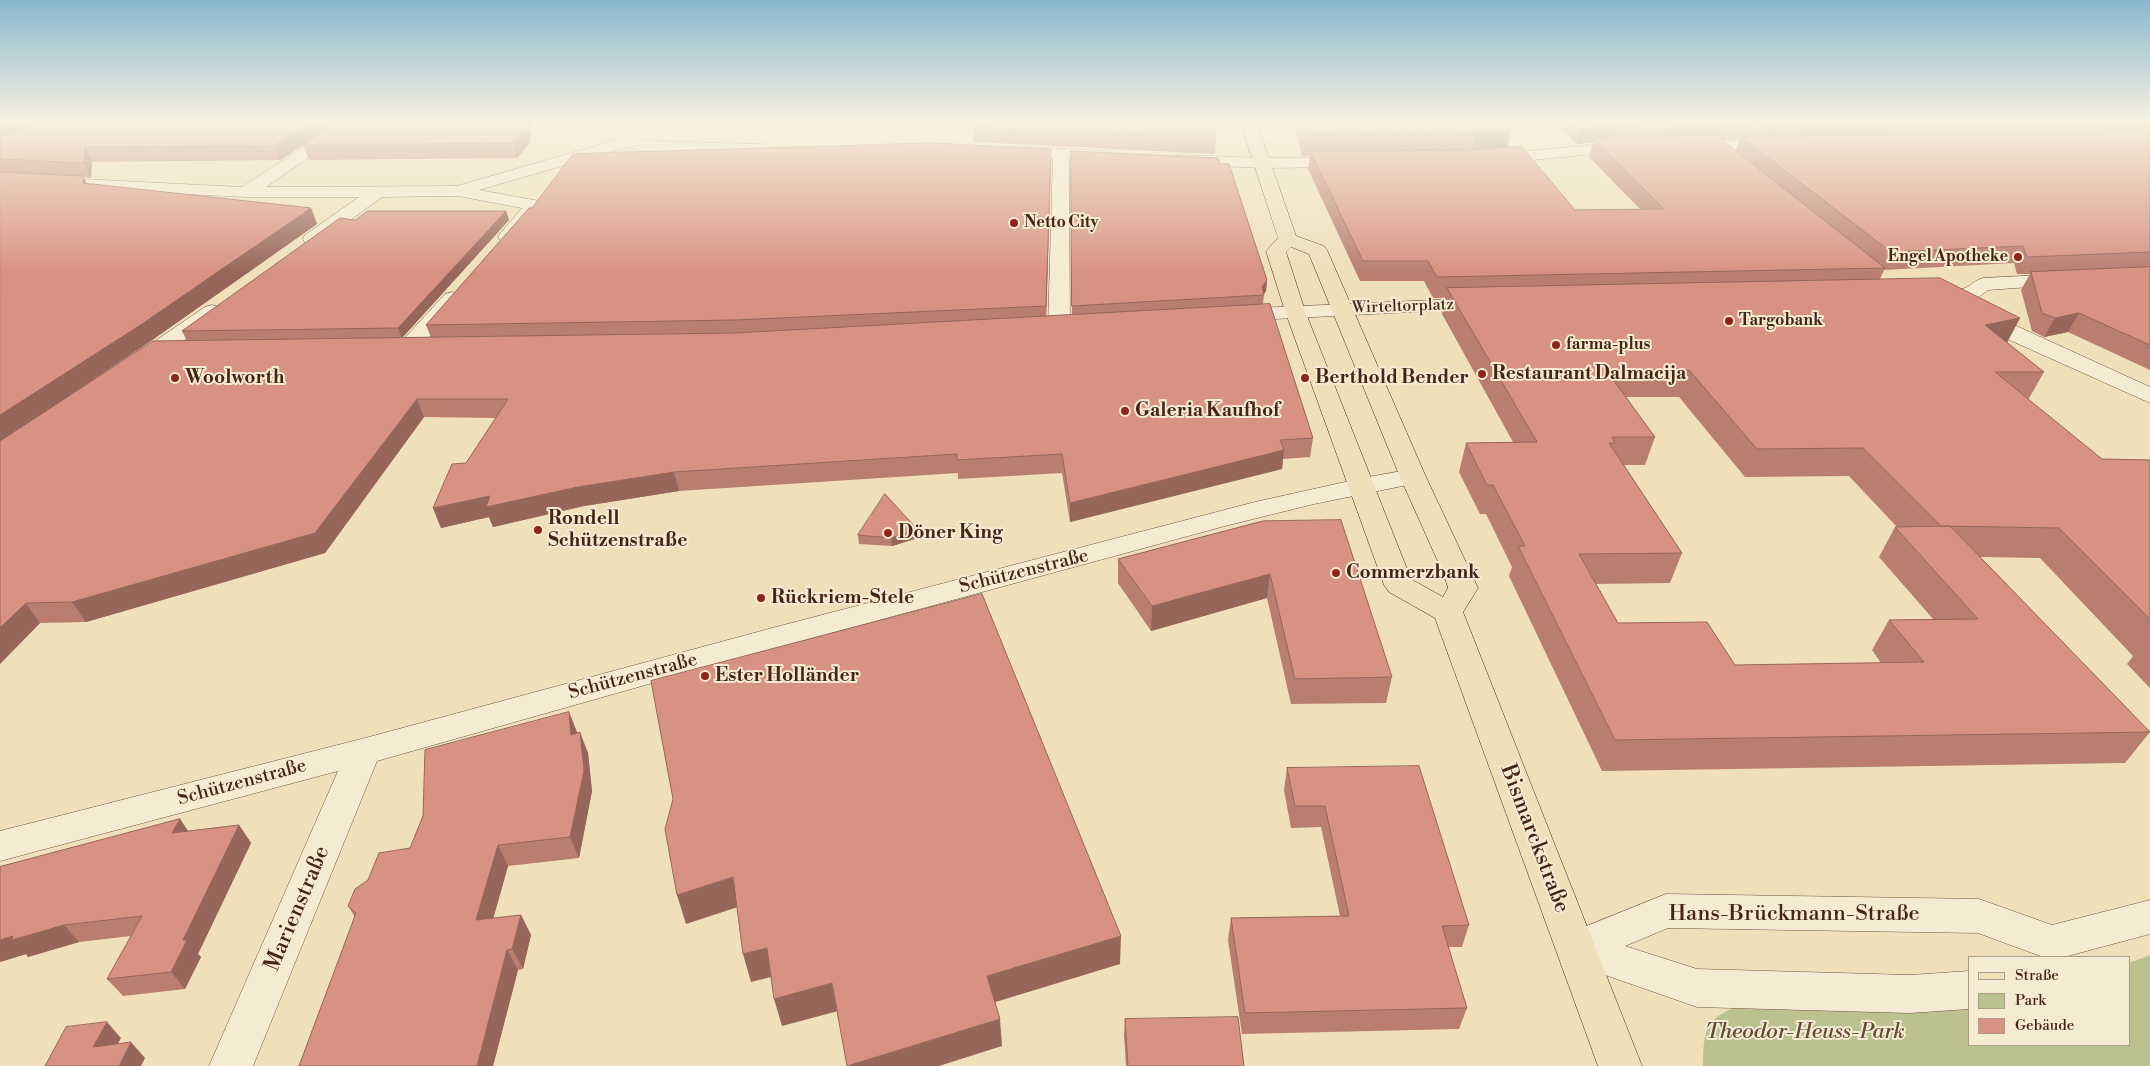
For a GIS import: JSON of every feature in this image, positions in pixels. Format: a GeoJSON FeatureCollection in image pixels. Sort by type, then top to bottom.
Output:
{"type":"FeatureCollection","features":[{"type":"Feature","properties":{"kind":"main road"},"geometry":{"type":"LineString","coordinates":[[1266,174],[1288,239]]}},
{"type":"Feature","properties":{"kind":"main road"},"geometry":{"type":"LineString","coordinates":[[1288,239],[1317,250],[1341,309]]}},
{"type":"Feature","properties":{"kind":"main road"},"geometry":{"type":"LineString","coordinates":[[1288,239],[1276,251],[1295,311],[1399,585],[1448,612],[1463,588],[1413,477]]}},
{"type":"Feature","properties":{"kind":"main road","name":"Wirteltorplatz"},"geometry":{"type":"LineString","coordinates":[[1341,309],[1413,477]]}},
{"type":"Feature","properties":{"kind":"main road","name":"Bismarckstraße"},"geometry":{"type":"LineString","coordinates":[[1448,612],[1620,1066]]}},
{"type":"Feature","properties":{"kind":"street"},"geometry":{"type":"LineString","coordinates":[[246,192],[273,174]]}},
{"type":"Feature","properties":{"kind":"street"},"geometry":{"type":"LineString","coordinates":[[458,191],[518,174]]}},
{"type":"Feature","properties":{"kind":"street"},"geometry":{"type":"LineString","coordinates":[[1059,326],[1062,174]]}},
{"type":"Feature","properties":{"kind":"street"},"geometry":{"type":"LineString","coordinates":[[0,180],[246,192],[458,191],[534,205],[496,248]]}},
{"type":"Feature","properties":{"kind":"street"},"geometry":{"type":"LineString","coordinates":[[0,198],[36,182]]}},
{"type":"Feature","properties":{"kind":"street"},"geometry":{"type":"LineString","coordinates":[[292,254],[378,191]]}},
{"type":"Feature","properties":{"kind":"street"},"geometry":{"type":"LineString","coordinates":[[1917,295],[1969,295],[1983,284],[2081,279]]}},
{"type":"Feature","properties":{"kind":"street"},"geometry":{"type":"LineString","coordinates":[[438,347],[398,348],[465,284]]}},
{"type":"Feature","properties":{"kind":"street"},"geometry":{"type":"LineString","coordinates":[[1969,295],[1982,311],[2002,328],[2150,396]]}},
{"type":"Feature","properties":{"kind":"street"},"geometry":{"type":"LineString","coordinates":[[124,372],[229,299]]}},
{"type":"Feature","properties":{"kind":"street","name":"Wirteltorplatz"},"geometry":{"type":"LineString","coordinates":[[1216,316],[1341,309],[1497,304]]}},
{"type":"Feature","properties":{"kind":"street"},"geometry":{"type":"LineString","coordinates":[[157,350],[196,350]]}},
{"type":"Feature","properties":{"kind":"street","name":"Schützenstraße"},"geometry":{"type":"LineString","coordinates":[[0,846],[364,751],[840,620],[1062,563],[1281,502],[1360,485],[1413,477]]}},
{"type":"Feature","properties":{"kind":"street","name":"Marienstraße"},"geometry":{"type":"LineString","coordinates":[[231,1066],[364,751]]}},
{"type":"Feature","properties":{"kind":"street","name":"Hans-Brückmann-Straße"},"geometry":{"type":"LineString","coordinates":[[1576,948],[1666,911],[1979,916],[2049,950],[2150,917]]}},
{"type":"Feature","properties":{"kind":"street"},"geometry":{"type":"LineString","coordinates":[[1576,948],[1697,988],[1910,994],[1968,990]]}},
{"type":"Feature","properties":{"kind":"green space","name":"Theodor-Heuss-Park"},"geometry":{"type":"Polygon","coordinates":[[[2150,955],[2150,1066],[1703,1066],[1706,1032],[1710,1025],[1723,1013],[1746,1003],[1968,996],[1968,1046],[2130,1046],[2130,963],[2150,955]]]}},
{"type":"Feature","properties":{"kind":"building"},"geometry":{"type":"Polygon","coordinates":[[[0,174],[83,176],[83,183],[311,208],[139,326],[0,415],[0,174]]]}},
{"type":"Feature","properties":{"kind":"building"},"geometry":{"type":"Polygon","coordinates":[[[558,174],[1050,174],[1046,306],[735,320],[426,325],[529,208],[532,208],[558,174]]]}},
{"type":"Feature","properties":{"kind":"building"},"geometry":{"type":"Polygon","coordinates":[[[1071,174],[1232,174],[1267,280],[1262,287],[1264,295],[1072,306],[1071,174]]]}},
{"type":"Feature","properties":{"kind":"building"},"geometry":{"type":"Polygon","coordinates":[[[1321,174],[1544,174],[1575,210],[1664,209],[1629,174],[1765,174],[1885,268],[1437,277],[1428,261],[1363,261],[1321,174]]]}},
{"type":"Feature","properties":{"kind":"building"},"geometry":{"type":"Polygon","coordinates":[[[1789,174],[2150,174],[2150,252],[2027,257],[2023,246],[1891,252],[1789,174]]]}},
{"type":"Feature","properties":{"kind":"building"},"geometry":{"type":"Polygon","coordinates":[[[368,211],[506,211],[398,328],[182,331],[340,218],[355,220],[368,211]]]}},
{"type":"Feature","properties":{"kind":"building"},"geometry":{"type":"Polygon","coordinates":[[[2150,267],[2150,345],[2079,313],[2055,318],[2042,313],[2031,272],[2150,267]]]}},
{"type":"Feature","properties":{"kind":"building"},"geometry":{"type":"Polygon","coordinates":[[[1940,278],[2020,318],[1985,325],[2044,372],[1995,372],[2102,459],[2150,460],[2150,619],[2059,528],[1950,526],[2150,732],[1615,740],[1518,546],[1525,546],[1493,485],[1487,485],[1466,443],[1537,442],[1447,288],[1940,278]],[[1606,370],[1655,437],[1612,437],[1615,443],[1609,443],[1682,553],[1579,554],[1618,623],[1707,622],[1735,665],[1924,662],[1889,620],[1978,619],[1895,527],[1946,526],[1941,526],[1863,448],[1757,449],[1689,370],[1606,370]]]}},
{"type":"Feature","properties":{"kind":"building"},"geometry":{"type":"Polygon","coordinates":[[[1270,304],[1313,438],[1280,440],[1284,450],[1070,503],[1062,454],[957,460],[957,454],[674,472],[578,487],[486,507],[490,496],[433,508],[452,464],[466,463],[508,399],[417,399],[315,533],[72,602],[26,603],[0,628],[0,441],[153,341],[735,333],[1270,304]]]}},
{"type":"Feature","properties":{"kind":"building"},"geometry":{"type":"Polygon","coordinates":[[[885,494],[917,529],[891,538],[858,535],[885,494]]]}},
{"type":"Feature","properties":{"kind":"building"},"geometry":{"type":"Polygon","coordinates":[[[1341,520],[1392,677],[1295,679],[1270,574],[1152,606],[1118,559],[1263,521],[1341,520]]]}},
{"type":"Feature","properties":{"kind":"building"},"geometry":{"type":"Polygon","coordinates":[[[982,594],[1121,936],[987,976],[1000,1019],[847,1066],[832,983],[774,999],[767,948],[743,954],[733,877],[677,895],[665,829],[673,799],[651,681],[982,594]]]}},
{"type":"Feature","properties":{"kind":"building"},"geometry":{"type":"Polygon","coordinates":[[[569,712],[571,735],[580,732],[584,771],[570,837],[498,845],[476,920],[521,915],[512,949],[507,950],[477,1066],[299,1066],[356,913],[348,906],[355,889],[368,880],[379,853],[410,848],[423,816],[425,750],[569,712]]]}},
{"type":"Feature","properties":{"kind":"building"},"geometry":{"type":"Polygon","coordinates":[[[1419,766],[1469,925],[1442,926],[1467,1008],[1245,1013],[1231,918],[1349,916],[1325,806],[1295,806],[1287,768],[1419,766]]]}},
{"type":"Feature","properties":{"kind":"building"},"geometry":{"type":"Polygon","coordinates":[[[180,819],[172,833],[239,825],[183,940],[187,940],[171,972],[107,979],[142,916],[64,925],[12,940],[13,936],[0,940],[0,867],[180,819]]]}},
{"type":"Feature","properties":{"kind":"building"},"geometry":{"type":"Polygon","coordinates":[[[1238,1017],[1244,1066],[1128,1066],[1125,1019],[1238,1017]]]}},
{"type":"Feature","properties":{"kind":"building"},"geometry":{"type":"Polygon","coordinates":[[[107,1022],[93,1047],[131,1042],[119,1066],[45,1066],[66,1027],[107,1022]]]}},
{"type":"Feature","properties":{"kind":"place","name":"Netto City"},"geometry":{"type":"Point","coordinates":[1014,223]}},
{"type":"Feature","properties":{"kind":"place","name":"Engel Apotheke"},"geometry":{"type":"Point","coordinates":[2018,257]}},
{"type":"Feature","properties":{"kind":"place","name":"Targobank"},"geometry":{"type":"Point","coordinates":[1729,321]}},
{"type":"Feature","properties":{"kind":"place","name":"farma-plus"},"geometry":{"type":"Point","coordinates":[1556,345]}},
{"type":"Feature","properties":{"kind":"place","name":"Restaurant Dalmacija"},"geometry":{"type":"Point","coordinates":[1482,374]}},
{"type":"Feature","properties":{"kind":"place","name":"Woolworth"},"geometry":{"type":"Point","coordinates":[175,378]}},
{"type":"Feature","properties":{"kind":"place","name":"Berthold Bender"},"geometry":{"type":"Point","coordinates":[1305,378]}},
{"type":"Feature","properties":{"kind":"place","name":"Galeria Kaufhof"},"geometry":{"type":"Point","coordinates":[1125,411]}},
{"type":"Feature","properties":{"kind":"place","name":"Rondell Schützenstraße"},"geometry":{"type":"Point","coordinates":[538,530]}},
{"type":"Feature","properties":{"kind":"place","name":"Döner King"},"geometry":{"type":"Point","coordinates":[888,533]}},
{"type":"Feature","properties":{"kind":"place","name":"Commerzbank"},"geometry":{"type":"Point","coordinates":[1336,573]}},
{"type":"Feature","properties":{"kind":"place","name":"Rückriem-Stele"},"geometry":{"type":"Point","coordinates":[761,598]}},
{"type":"Feature","properties":{"kind":"place","name":"Ester Holländer"},"geometry":{"type":"Point","coordinates":[705,676]}}]}
